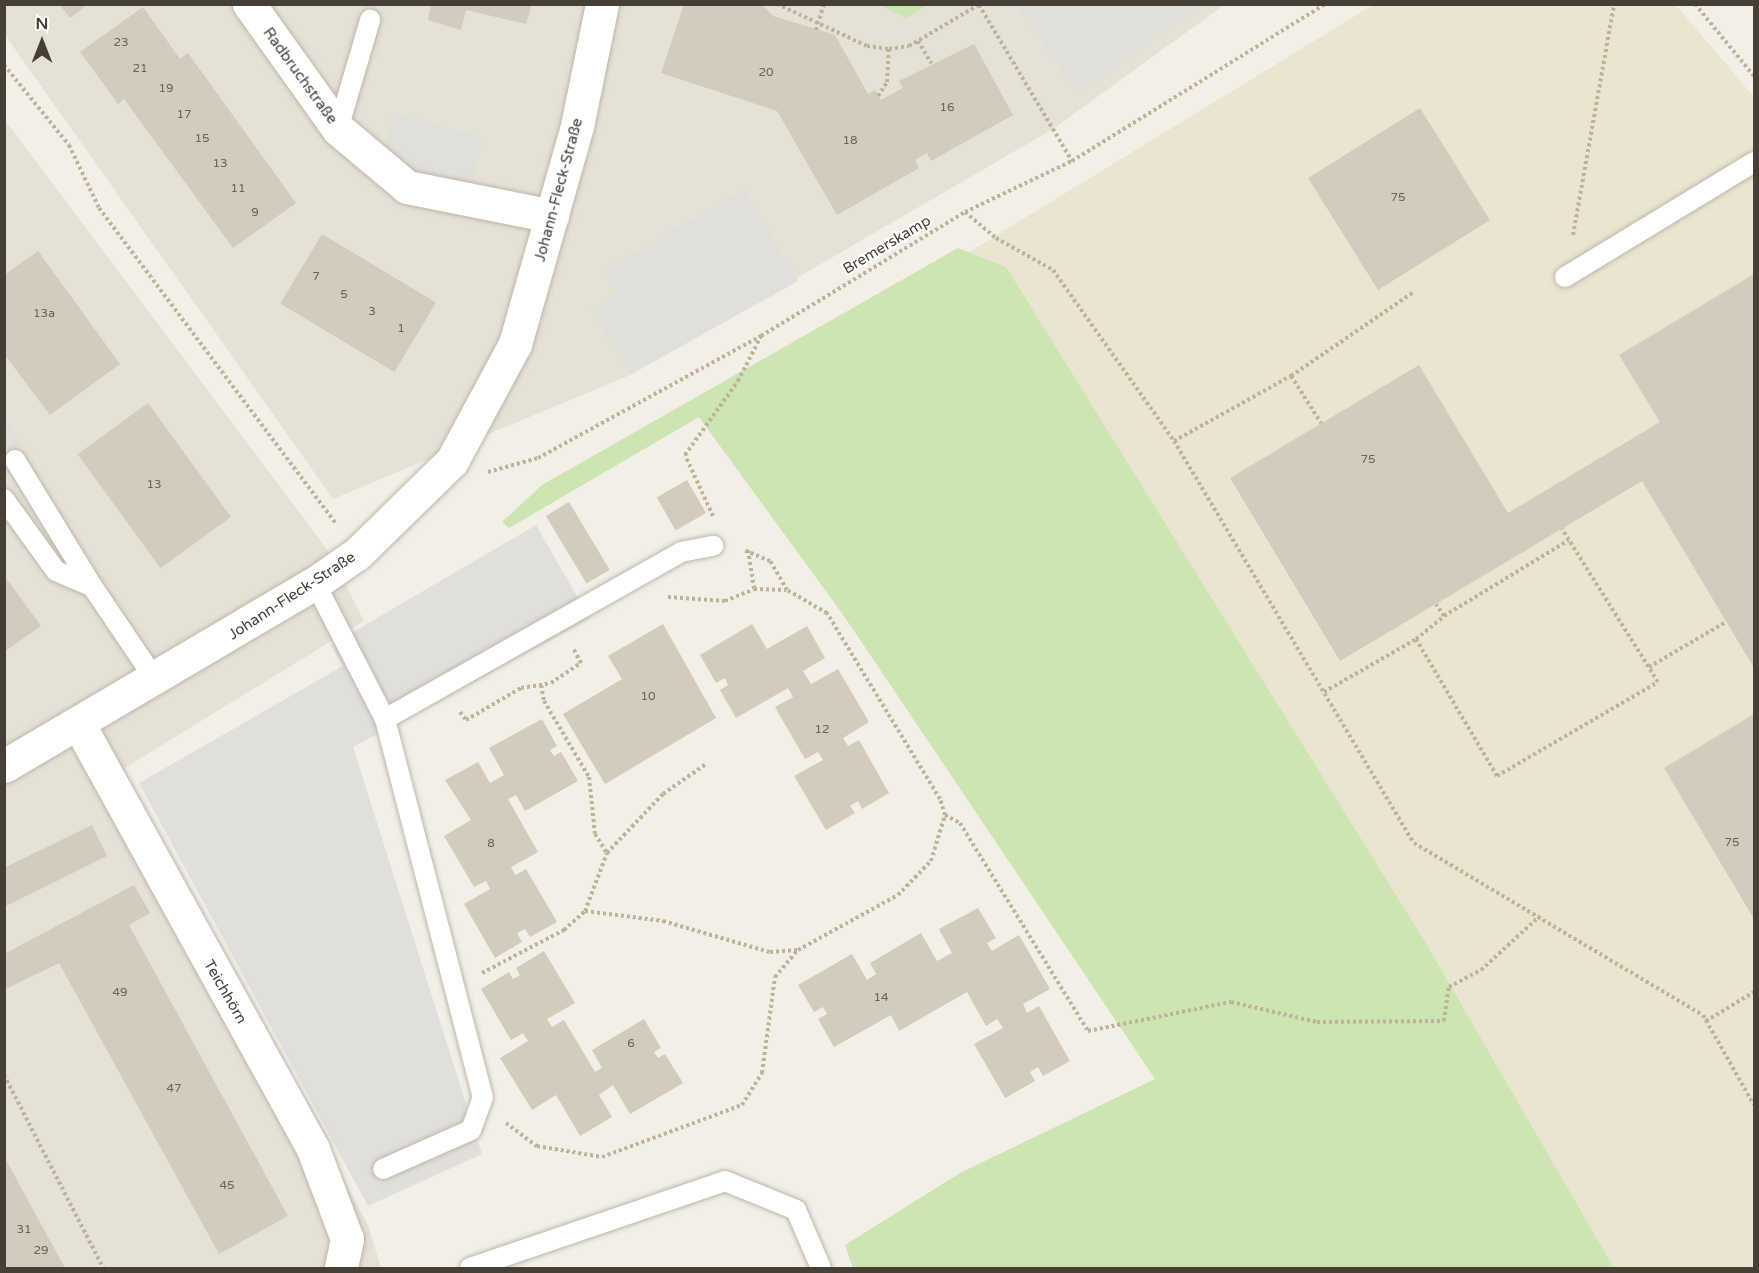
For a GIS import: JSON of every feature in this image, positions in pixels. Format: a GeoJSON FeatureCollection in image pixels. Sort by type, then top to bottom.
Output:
{"type":"FeatureCollection","features":[{"type":"Feature","properties":{"kind":"street","name":"Radbruchstraße"},"geometry":{"type":"LineString","coordinates":[[249,4],[338,129],[406,187],[552,216]]}},
{"type":"Feature","properties":{"kind":"street","name":"Johann-Fleck-Straße"},"geometry":{"type":"LineString","coordinates":[[4,766],[156,681],[315,583],[358,553],[453,461],[515,344],[552,216],[602,4]]}},
{"type":"Feature","properties":{"kind":"street","name":"Teichhörn"},"geometry":{"type":"LineString","coordinates":[[78,723],[313,1149],[347,1239],[341,1269]]}},
{"type":"Feature","properties":{"kind":"lane"},"geometry":{"type":"LineString","coordinates":[[338,129],[370,20]]}},
{"type":"Feature","properties":{"kind":"lane"},"geometry":{"type":"LineString","coordinates":[[1565,277],[1755,162]]}},
{"type":"Feature","properties":{"kind":"lane"},"geometry":{"type":"LineString","coordinates":[[15,460],[92,586],[156,681]]}},
{"type":"Feature","properties":{"kind":"lane"},"geometry":{"type":"LineString","coordinates":[[4,499],[56,571],[92,586]]}},
{"type":"Feature","properties":{"kind":"lane"},"geometry":{"type":"LineString","coordinates":[[385,719],[681,552],[713,546]]}},
{"type":"Feature","properties":{"kind":"lane"},"geometry":{"type":"LineString","coordinates":[[315,583],[385,719],[483,1097],[481,1115],[471,1130],[383,1169]]}},
{"type":"Feature","properties":{"kind":"lane"},"geometry":{"type":"LineString","coordinates":[[470,1269],[725,1180],[796,1210],[821,1269]]}},
{"type":"Feature","properties":{"kind":"path"},"geometry":{"type":"LineString","coordinates":[[777,4],[867,46],[889,50],[918,41],[980,5],[1072,161]]}},
{"type":"Feature","properties":{"kind":"path"},"geometry":{"type":"LineString","coordinates":[[816,30],[824,4]]}},
{"type":"Feature","properties":{"kind":"path","name":"Bremerskamp"},"geometry":{"type":"LineString","coordinates":[[453,461],[491,473],[538,458],[760,336],[965,212],[1072,161],[1324,4]]}},
{"type":"Feature","properties":{"kind":"path"},"geometry":{"type":"LineString","coordinates":[[1565,277],[1614,4]]}},
{"type":"Feature","properties":{"kind":"path"},"geometry":{"type":"LineString","coordinates":[[1695,4],[1755,76]]}},
{"type":"Feature","properties":{"kind":"path"},"geometry":{"type":"LineString","coordinates":[[918,41],[931,63]]}},
{"type":"Feature","properties":{"kind":"path"},"geometry":{"type":"LineString","coordinates":[[878,96],[887,82],[889,50]]}},
{"type":"Feature","properties":{"kind":"path"},"geometry":{"type":"LineString","coordinates":[[4,65],[69,145],[99,208],[358,553]]}},
{"type":"Feature","properties":{"kind":"path"},"geometry":{"type":"LineString","coordinates":[[965,212],[996,238],[1053,270],[1173,441],[1414,843],[1540,916],[1706,1021],[1755,1105]]}},
{"type":"Feature","properties":{"kind":"path"},"geometry":{"type":"LineString","coordinates":[[1173,441],[1291,376],[1415,291]]}},
{"type":"Feature","properties":{"kind":"path"},"geometry":{"type":"LineString","coordinates":[[760,336],[738,381],[685,455],[713,514],[713,546],[748,550],[770,561],[787,590]]}},
{"type":"Feature","properties":{"kind":"path"},"geometry":{"type":"LineString","coordinates":[[1291,376],[1321,423]]}},
{"type":"Feature","properties":{"kind":"path"},"geometry":{"type":"LineString","coordinates":[[1416,639],[1497,776],[1658,682],[1562,529]]}},
{"type":"Feature","properties":{"kind":"path"},"geometry":{"type":"LineString","coordinates":[[1324,692],[1416,639],[1444,616],[1569,540]]}},
{"type":"Feature","properties":{"kind":"path"},"geometry":{"type":"LineString","coordinates":[[748,550],[754,589]]}},
{"type":"Feature","properties":{"kind":"path"},"geometry":{"type":"LineString","coordinates":[[662,600],[672,595],[696,602],[725,601],[754,589],[787,590],[826,613],[945,815],[960,823],[1088,1030],[1231,1002],[1317,1022],[1444,1021],[1449,987],[1481,970],[1540,916]]}},
{"type":"Feature","properties":{"kind":"path"},"geometry":{"type":"LineString","coordinates":[[1436,604],[1444,616]]}},
{"type":"Feature","properties":{"kind":"path"},"geometry":{"type":"LineString","coordinates":[[440,689],[466,720],[521,688],[541,685],[581,663],[558,622]]}},
{"type":"Feature","properties":{"kind":"path"},"geometry":{"type":"LineString","coordinates":[[1649,667],[1726,622]]}},
{"type":"Feature","properties":{"kind":"path"},"geometry":{"type":"LineString","coordinates":[[573,649],[583,643]]}},
{"type":"Feature","properties":{"kind":"path"},"geometry":{"type":"LineString","coordinates":[[541,685],[544,701],[589,777],[595,834],[607,854]]}},
{"type":"Feature","properties":{"kind":"path"},"geometry":{"type":"LineString","coordinates":[[453,983],[496,968],[564,930],[585,911],[607,854],[663,794],[706,764]]}},
{"type":"Feature","properties":{"kind":"path"},"geometry":{"type":"LineString","coordinates":[[481,1115],[499,1118],[537,1146],[602,1157],[742,1105],[762,1073],[775,977],[798,950],[898,895],[931,861],[945,815]]}},
{"type":"Feature","properties":{"kind":"path"},"geometry":{"type":"LineString","coordinates":[[585,911],[663,921],[770,952],[798,950]]}},
{"type":"Feature","properties":{"kind":"path"},"geometry":{"type":"LineString","coordinates":[[1706,1021],[1755,992]]}},
{"type":"Feature","properties":{"kind":"path"},"geometry":{"type":"LineString","coordinates":[[4,1075],[103,1269]]}},
{"type":"Feature","properties":{"kind":"shaded area"},"geometry":{"type":"Polygon","coordinates":[[[1016,4],[1201,5],[1078,94],[1016,4]]]}},
{"type":"Feature","properties":{"kind":"shaded area"},"geometry":{"type":"Polygon","coordinates":[[[4,5],[1224,5],[1053,129],[630,375],[333,499],[5,35],[4,5]]]}},
{"type":"Feature","properties":{"kind":"shaded area"},"geometry":{"type":"Polygon","coordinates":[[[1373,5],[1676,5],[1754,97],[1754,1268],[1614,1268],[1427,945],[844,616],[699,417],[1373,5]]]}},
{"type":"Feature","properties":{"kind":"shaded area"},"geometry":{"type":"Polygon","coordinates":[[[393,113],[483,137],[471,188],[410,171],[385,154],[393,113]]]}},
{"type":"Feature","properties":{"kind":"shaded area"},"geometry":{"type":"Polygon","coordinates":[[[4,119],[329,552],[364,621],[123,769],[368,1225],[381,1268],[5,1268],[4,119]]]}},
{"type":"Feature","properties":{"kind":"shaded area"},"geometry":{"type":"Polygon","coordinates":[[[744,189],[798,281],[630,375],[591,310],[616,295],[603,271],[744,189]]]}},
{"type":"Feature","properties":{"kind":"shaded area"},"geometry":{"type":"Polygon","coordinates":[[[4,418],[24,446],[5,459],[4,459],[4,418]]]}},
{"type":"Feature","properties":{"kind":"shaded area"},"geometry":{"type":"Polygon","coordinates":[[[536,525],[590,619],[353,747],[482,1154],[368,1206],[139,783],[343,666],[331,645],[536,525]]]}},
{"type":"Feature","properties":{"kind":"green space"},"geometry":{"type":"Polygon","coordinates":[[[879,5],[928,5],[906,18],[879,5]]]}},
{"type":"Feature","properties":{"kind":"green space"},"geometry":{"type":"Polygon","coordinates":[[[958,248],[1006,267],[1427,945],[1614,1268],[853,1268],[845,1245],[960,1173],[1155,1079],[844,616],[699,417],[509,528],[502,522],[542,485],[958,248]]]}},
{"type":"Feature","properties":{"kind":"building"},"geometry":{"type":"Polygon","coordinates":[[[59,4],[88,4],[70,18],[59,4]]]}},
{"type":"Feature","properties":{"kind":"building"},"geometry":{"type":"Polygon","coordinates":[[[431,4],[532,4],[526,24],[466,10],[461,30],[428,20],[431,4]]]}},
{"type":"Feature","properties":{"kind":"building"},"geometry":{"type":"Polygon","coordinates":[[[684,4],[762,4],[773,16],[835,35],[868,94],[875,90],[881,100],[903,88],[899,81],[974,44],[1013,115],[931,161],[927,153],[915,160],[919,168],[837,215],[777,111],[661,73],[684,4]]]}},
{"type":"Feature","properties":{"kind":"building"},"geometry":{"type":"Polygon","coordinates":[[[143,7],[180,59],[188,53],[296,203],[233,248],[124,99],[118,104],[80,52],[143,7]]]}},
{"type":"Feature","properties":{"kind":"building"},"geometry":{"type":"Polygon","coordinates":[[[1420,108],[1490,220],[1378,290],[1308,178],[1420,108]]]}},
{"type":"Feature","properties":{"kind":"building"},"geometry":{"type":"Polygon","coordinates":[[[322,234],[436,303],[394,372],[280,303],[322,234]]]}},
{"type":"Feature","properties":{"kind":"building"},"geometry":{"type":"Polygon","coordinates":[[[38,251],[120,364],[50,415],[4,354],[4,275],[38,251]]]}},
{"type":"Feature","properties":{"kind":"building"},"geometry":{"type":"Polygon","coordinates":[[[1754,274],[1754,668],[1642,481],[1340,661],[1230,478],[1419,365],[1508,513],[1660,422],[1619,355],[1754,274]]]}},
{"type":"Feature","properties":{"kind":"building"},"geometry":{"type":"Polygon","coordinates":[[[148,403],[231,517],[160,568],[78,454],[148,403]]]}},
{"type":"Feature","properties":{"kind":"building"},"geometry":{"type":"Polygon","coordinates":[[[687,480],[706,513],[676,530],[657,498],[687,480]]]}},
{"type":"Feature","properties":{"kind":"building"},"geometry":{"type":"Polygon","coordinates":[[[569,502],[610,570],[587,584],[546,516],[569,502]]]}},
{"type":"Feature","properties":{"kind":"building"},"geometry":{"type":"Polygon","coordinates":[[[4,575],[41,626],[4,652],[4,575]]]}},
{"type":"Feature","properties":{"kind":"building"},"geometry":{"type":"Polygon","coordinates":[[[663,624],[716,718],[605,784],[563,714],[622,679],[608,656],[663,624]]]}},
{"type":"Feature","properties":{"kind":"building"},"geometry":{"type":"Polygon","coordinates":[[[752,624],[767,649],[807,626],[825,658],[803,671],[811,684],[838,669],[869,722],[843,738],[848,746],[859,740],[889,793],[862,809],[858,801],[850,806],[855,813],[826,830],[794,776],[823,760],[818,752],[805,759],[775,707],[793,697],[788,688],[736,718],[720,690],[728,685],[725,678],[716,683],[700,655],[752,624]]]}},
{"type":"Feature","properties":{"kind":"building"},"geometry":{"type":"Polygon","coordinates":[[[1754,714],[1754,919],[1664,768],[1754,714]]]}},
{"type":"Feature","properties":{"kind":"building"},"geometry":{"type":"Polygon","coordinates":[[[542,719],[557,746],[550,750],[554,756],[561,752],[578,781],[525,811],[516,795],[508,799],[538,852],[511,867],[515,875],[526,869],[557,922],[530,937],[525,929],[517,933],[522,942],[495,958],[464,904],[490,889],[486,881],[474,887],[444,836],[471,820],[445,780],[478,762],[490,783],[504,775],[489,748],[542,719]]]}},
{"type":"Feature","properties":{"kind":"building"},"geometry":{"type":"Polygon","coordinates":[[[92,825],[107,856],[4,907],[4,868],[92,825]]]}},
{"type":"Feature","properties":{"kind":"building"},"geometry":{"type":"Polygon","coordinates":[[[134,885],[150,913],[129,925],[288,1216],[219,1254],[59,963],[4,990],[4,954],[134,885]]]}},
{"type":"Feature","properties":{"kind":"building"},"geometry":{"type":"Polygon","coordinates":[[[978,908],[996,938],[987,943],[992,951],[1019,935],[1050,989],[1023,1004],[1027,1013],[1039,1006],[1070,1061],[1043,1076],[1038,1067],[1030,1072],[1035,1081],[1005,1098],[974,1044],[1003,1028],[997,1019],[986,1026],[967,992],[899,1031],[891,1015],[834,1047],[818,1019],[827,1014],[823,1007],[814,1012],[798,985],[852,954],[867,980],[876,974],[870,963],[921,933],[937,961],[952,953],[939,929],[978,908]]]}},
{"type":"Feature","properties":{"kind":"building"},"geometry":{"type":"Polygon","coordinates":[[[544,951],[575,1003],[547,1019],[552,1027],[564,1020],[595,1072],[602,1068],[592,1050],[644,1019],[661,1048],[654,1052],[658,1058],[665,1054],[683,1083],[630,1114],[613,1085],[599,1095],[612,1117],[580,1136],[556,1095],[532,1110],[500,1058],[528,1041],[523,1033],[511,1040],[481,989],[509,972],[513,979],[520,975],[516,968],[544,951]]]}},
{"type":"Feature","properties":{"kind":"building"},"geometry":{"type":"Polygon","coordinates":[[[4,1156],[31,1206],[65,1268],[4,1268],[4,1156]]]}}]}
